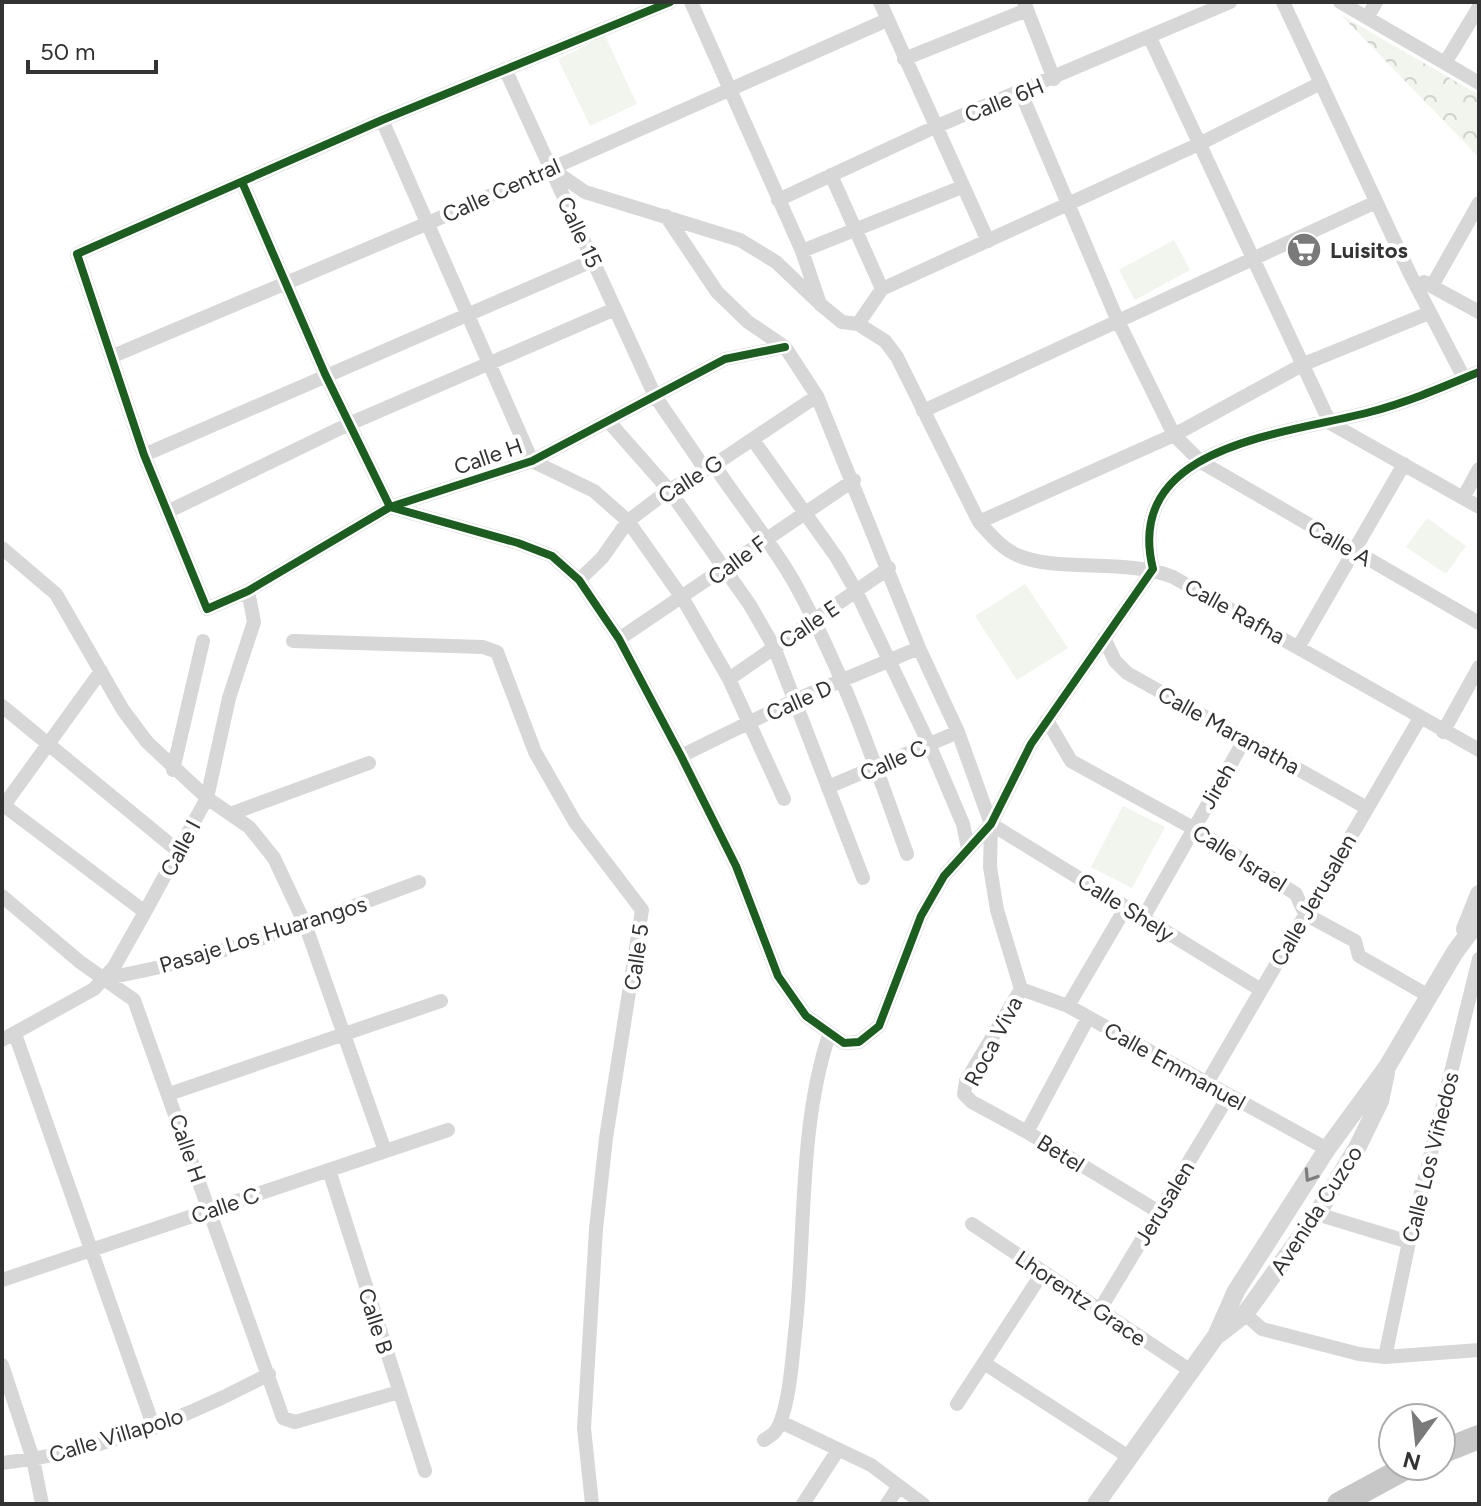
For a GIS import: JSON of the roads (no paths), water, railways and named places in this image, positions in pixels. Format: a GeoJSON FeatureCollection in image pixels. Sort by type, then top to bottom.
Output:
{"type":"FeatureCollection","features":[{"type":"Feature","properties":{"kind":"highway"},"geometry":{"type":"LineString","coordinates":[[1457,1446],[1479,1437]]}},
{"type":"Feature","properties":{"kind":"highway"},"geometry":{"type":"LineString","coordinates":[[1339,1504],[1380,1482]]}},
{"type":"Feature","properties":{"kind":"street"},"geometry":{"type":"LineString","coordinates":[[615,309],[349,424],[167,512],[144,455],[77,254],[382,120],[670,2]]}},
{"type":"Feature","properties":{"kind":"street"},"geometry":{"type":"LineString","coordinates":[[691,2],[802,251],[820,304]]}},
{"type":"Feature","properties":{"kind":"street"},"geometry":{"type":"LineString","coordinates":[[880,2],[988,241]]}},
{"type":"Feature","properties":{"kind":"street","name":"Calle 6H"},"geometry":{"type":"LineString","coordinates":[[778,200],[935,127],[1230,2]]}},
{"type":"Feature","properties":{"kind":"street"},"geometry":{"type":"LineString","coordinates":[[1283,2],[1410,274],[1464,378]]}},
{"type":"Feature","properties":{"kind":"street"},"geometry":{"type":"LineString","coordinates":[[1340,2],[1479,83]]}},
{"type":"Feature","properties":{"kind":"street"},"geometry":{"type":"LineString","coordinates":[[1367,18],[1376,2]]}},
{"type":"Feature","properties":{"kind":"street"},"geometry":{"type":"LineString","coordinates":[[904,59],[1025,6],[1054,79]]}},
{"type":"Feature","properties":{"kind":"street"},"geometry":{"type":"LineString","coordinates":[[1445,63],[1479,7]]}},
{"type":"Feature","properties":{"kind":"street","name":"Calle Central"},"geometry":{"type":"LineString","coordinates":[[113,356],[426,224],[887,20]]}},
{"type":"Feature","properties":{"kind":"street"},"geometry":{"type":"LineString","coordinates":[[1150,38],[1330,423],[1479,507]]}},
{"type":"Feature","properties":{"kind":"street","name":"Calle 15"},"geometry":{"type":"LineString","coordinates":[[505,69],[655,396],[792,578],[814,620],[842,680],[907,854]]}},
{"type":"Feature","properties":{"kind":"street"},"geometry":{"type":"LineString","coordinates":[[858,324],[882,289],[1199,144],[1321,83]]}},
{"type":"Feature","properties":{"kind":"street","name":"Calle A"},"geometry":{"type":"LineString","coordinates":[[1021,93],[1117,319],[1174,435],[1201,462],[1479,623]]}},
{"type":"Feature","properties":{"kind":"street"},"geometry":{"type":"LineString","coordinates":[[382,120],[532,461],[594,491],[628,521],[683,599],[729,679],[784,799]]}},
{"type":"Feature","properties":{"kind":"street"},"geometry":{"type":"LineString","coordinates":[[549,168],[585,192],[740,240],[776,262],[842,322],[858,324],[885,341],[897,357],[979,522],[1174,435],[1304,364],[1429,313]]}},
{"type":"Feature","properties":{"kind":"street"},"geometry":{"type":"LineString","coordinates":[[831,175],[882,289]]}},
{"type":"Feature","properties":{"kind":"street"},"geometry":{"type":"LineString","coordinates":[[242,182],[325,374],[390,507],[518,543],[552,556],[579,580],[619,639],[681,756],[736,866],[778,976],[806,1016],[844,1043],[859,1042],[879,1026],[921,916],[944,876],[991,824],[1047,720],[1153,569],[1150,538],[1161,493],[1173,480],[1237,442],[1330,423],[1401,404],[1479,372]]}},
{"type":"Feature","properties":{"kind":"street"},"geometry":{"type":"LineString","coordinates":[[802,251],[962,187]]}},
{"type":"Feature","properties":{"kind":"street"},"geometry":{"type":"LineString","coordinates":[[923,411],[1376,202]]}},
{"type":"Feature","properties":{"kind":"street"},"geometry":{"type":"LineString","coordinates":[[1432,286],[1479,203]]}},
{"type":"Feature","properties":{"kind":"street"},"geometry":{"type":"LineString","coordinates":[[666,216],[717,292],[748,322],[785,347],[817,396],[854,480],[919,648],[958,732],[991,824],[990,867],[997,910],[1021,989]]}},
{"type":"Feature","properties":{"kind":"street"},"geometry":{"type":"LineString","coordinates":[[144,455],[594,260]]}},
{"type":"Feature","properties":{"kind":"street"},"geometry":{"type":"LineString","coordinates":[[1410,274],[1479,312]]}},
{"type":"Feature","properties":{"kind":"street","name":"Calle H"},"geometry":{"type":"LineString","coordinates":[[167,512],[207,609],[248,591],[390,507],[532,461],[725,359],[785,347]]}},
{"type":"Feature","properties":{"kind":"street","name":"Calle G"},"geometry":{"type":"LineString","coordinates":[[579,580],[602,558],[628,521],[669,490],[753,440],[817,396]]}},
{"type":"Feature","properties":{"kind":"street"},"geometry":{"type":"LineString","coordinates":[[609,422],[669,490],[725,568],[774,647],[863,878]]}},
{"type":"Feature","properties":{"kind":"street"},"geometry":{"type":"LineString","coordinates":[[753,440],[856,591],[929,744],[963,824],[968,848]]}},
{"type":"Feature","properties":{"kind":"street"},"geometry":{"type":"LineString","coordinates":[[1299,646],[1404,464]]}},
{"type":"Feature","properties":{"kind":"street"},"geometry":{"type":"LineString","coordinates":[[1463,498],[1479,469]]}},
{"type":"Feature","properties":{"kind":"street","name":"Calle F"},"geometry":{"type":"LineString","coordinates":[[619,639],[683,599],[854,480]]}},
{"type":"Feature","properties":{"kind":"street","name":"Calle Rafha"},"geometry":{"type":"LineString","coordinates":[[979,522],[1000,544],[1020,557],[1153,569],[1299,646],[1443,732],[1479,750]]}},
{"type":"Feature","properties":{"kind":"street"},"geometry":{"type":"LineString","coordinates":[[2,548],[56,594],[123,710],[173,770],[249,827],[274,858],[305,924],[385,1151]]}},
{"type":"Feature","properties":{"kind":"street"},"geometry":{"type":"LineString","coordinates":[[2,570],[15,558]]}},
{"type":"Feature","properties":{"kind":"street","name":"Calle E"},"geometry":{"type":"LineString","coordinates":[[729,679],[889,568]]}},
{"type":"Feature","properties":{"kind":"street","name":"Calle I"},"geometry":{"type":"LineString","coordinates":[[8,1037],[76,1001],[105,978],[207,798],[229,698],[254,622],[248,591]]}},
{"type":"Feature","properties":{"kind":"street","name":"Calle Maranatha"},"geometry":{"type":"LineString","coordinates":[[1104,638],[1115,661],[1127,673],[1367,808]]}},
{"type":"Feature","properties":{"kind":"street"},"geometry":{"type":"LineString","coordinates":[[173,770],[203,641]]}},
{"type":"Feature","properties":{"kind":"street","name":"Calle 5"},"geometry":{"type":"LineString","coordinates":[[293,641],[483,647],[497,652],[535,752],[575,822],[642,910],[606,1138],[596,1229],[584,1428],[592,1504]]}},
{"type":"Feature","properties":{"kind":"street","name":"Calle D"},"geometry":{"type":"LineString","coordinates":[[681,756],[795,700],[919,648]]}},
{"type":"Feature","properties":{"kind":"street"},"geometry":{"type":"LineString","coordinates":[[1443,732],[1479,667]]}},
{"type":"Feature","properties":{"kind":"street"},"geometry":{"type":"LineString","coordinates":[[101,671],[3,806],[145,912]]}},
{"type":"Feature","properties":{"kind":"street"},"geometry":{"type":"LineString","coordinates":[[2,706],[45,745],[178,851]]}},
{"type":"Feature","properties":{"kind":"street","name":"Calle Jerusalen"},"geometry":{"type":"LineString","coordinates":[[1207,1083],[1420,718]]}},
{"type":"Feature","properties":{"kind":"street","name":"Calle Israel"},"geometry":{"type":"LineString","coordinates":[[1047,720],[1071,761],[1193,828],[1296,894],[1305,914],[1355,941],[1359,956],[1429,996]]}},
{"type":"Feature","properties":{"kind":"street","name":"Calle C"},"geometry":{"type":"LineString","coordinates":[[828,787],[958,732]]}},
{"type":"Feature","properties":{"kind":"street","name":"Jireh"},"geometry":{"type":"LineString","coordinates":[[1143,918],[1245,739]]}},
{"type":"Feature","properties":{"kind":"street"},"geometry":{"type":"LineString","coordinates":[[230,814],[369,763]]}},
{"type":"Feature","properties":{"kind":"street","name":"Calle Shely"},"geometry":{"type":"LineString","coordinates":[[991,824],[1261,990]]}},
{"type":"Feature","properties":{"kind":"street","name":"Pasaje Los Huarangos"},"geometry":{"type":"LineString","coordinates":[[105,978],[138,973],[305,924],[419,882]]}},
{"type":"Feature","properties":{"kind":"street","name":"Avenida Cuzco"},"geometry":{"type":"LineString","coordinates":[[1455,952],[1479,894]]}},
{"type":"Feature","properties":{"kind":"street","name":"Calle H"},"geometry":{"type":"LineString","coordinates":[[2,896],[80,962],[134,1000],[283,1418],[288,1422],[399,1392]]}},
{"type":"Feature","properties":{"kind":"street"},"geometry":{"type":"LineString","coordinates":[[1068,1006],[1126,907]]}},
{"type":"Feature","properties":{"kind":"street","name":"Avenida Cuzco"},"geometry":{"type":"LineString","coordinates":[[1096,1504],[1216,1336],[1236,1291],[1327,1149],[1387,1067],[1455,952],[1479,920]]}},
{"type":"Feature","properties":{"kind":"street"},"geometry":{"type":"LineString","coordinates":[[1455,952],[1479,958]]}},
{"type":"Feature","properties":{"kind":"street","name":"Calle Los Viñedos"},"geometry":{"type":"LineString","coordinates":[[1385,1357],[1409,1242],[1479,958]]}},
{"type":"Feature","properties":{"kind":"street","name":"Calle Emmanuel"},"geometry":{"type":"LineString","coordinates":[[1021,989],[1068,1006],[1327,1149]]}},
{"type":"Feature","properties":{"kind":"street","name":"Roca Viva"},"geometry":{"type":"LineString","coordinates":[[964,1094],[966,1081],[1021,989]]}},
{"type":"Feature","properties":{"kind":"street"},"geometry":{"type":"LineString","coordinates":[[169,1094],[441,1001]]}},
{"type":"Feature","properties":{"kind":"street"},"geometry":{"type":"LineString","coordinates":[[1027,1132],[1088,1018]]}},
{"type":"Feature","properties":{"kind":"street"},"geometry":{"type":"LineString","coordinates":[[764,1440],[775,1434],[781,1422],[803,1260],[808,1155],[821,1059],[829,1035]]}},
{"type":"Feature","properties":{"kind":"street"},"geometry":{"type":"LineString","coordinates":[[8,1037],[92,1250],[154,1428]]}},
{"type":"Feature","properties":{"kind":"street","name":"Avenida Cuzco"},"geometry":{"type":"LineString","coordinates":[[1216,1336],[1245,1314],[1317,1214],[1380,1101],[1387,1067]]}},
{"type":"Feature","properties":{"kind":"street","name":"Betel"},"geometry":{"type":"LineString","coordinates":[[964,1094],[972,1102],[1159,1212]]}},
{"type":"Feature","properties":{"kind":"street","name":"Jerusalen"},"geometry":{"type":"LineString","coordinates":[[1099,1311],[1229,1095]]}},
{"type":"Feature","properties":{"kind":"street","name":"Calle C"},"geometry":{"type":"LineString","coordinates":[[2,1280],[448,1130]]}},
{"type":"Feature","properties":{"kind":"street","name":"Calle B"},"geometry":{"type":"LineString","coordinates":[[329,1170],[425,1471]]}},
{"type":"Feature","properties":{"kind":"street"},"geometry":{"type":"LineString","coordinates":[[1317,1214],[1409,1242]]}},
{"type":"Feature","properties":{"kind":"street","name":"Lhorentz Grace"},"geometry":{"type":"LineString","coordinates":[[972,1224],[1191,1371]]}},
{"type":"Feature","properties":{"kind":"street"},"geometry":{"type":"LineString","coordinates":[[957,1404],[1043,1272]]}},
{"type":"Feature","properties":{"kind":"street"},"geometry":{"type":"LineString","coordinates":[[1245,1314],[1262,1329],[1359,1354],[1385,1357],[1479,1350]]}},
{"type":"Feature","properties":{"kind":"street"},"geometry":{"type":"LineString","coordinates":[[984,1363],[1129,1457]]}},
{"type":"Feature","properties":{"kind":"street"},"geometry":{"type":"LineString","coordinates":[[2,1365],[33,1459],[42,1504]]}},
{"type":"Feature","properties":{"kind":"street","name":"Calle Villapolo"},"geometry":{"type":"LineString","coordinates":[[2,1463],[33,1459],[154,1428],[219,1401],[269,1374]]}},
{"type":"Feature","properties":{"kind":"street"},"geometry":{"type":"LineString","coordinates":[[781,1422],[871,1465],[923,1504]]}},
{"type":"Feature","properties":{"kind":"street"},"geometry":{"type":"LineString","coordinates":[[803,1504],[838,1450]]}},
{"type":"Feature","properties":{"kind":"street"},"geometry":{"type":"LineString","coordinates":[[887,1504],[899,1486]]}},
{"type":"Feature","properties":{"kind":"place","name":"Luisitos"},"geometry":{"type":"Point","coordinates":[1304,250]}}]}
